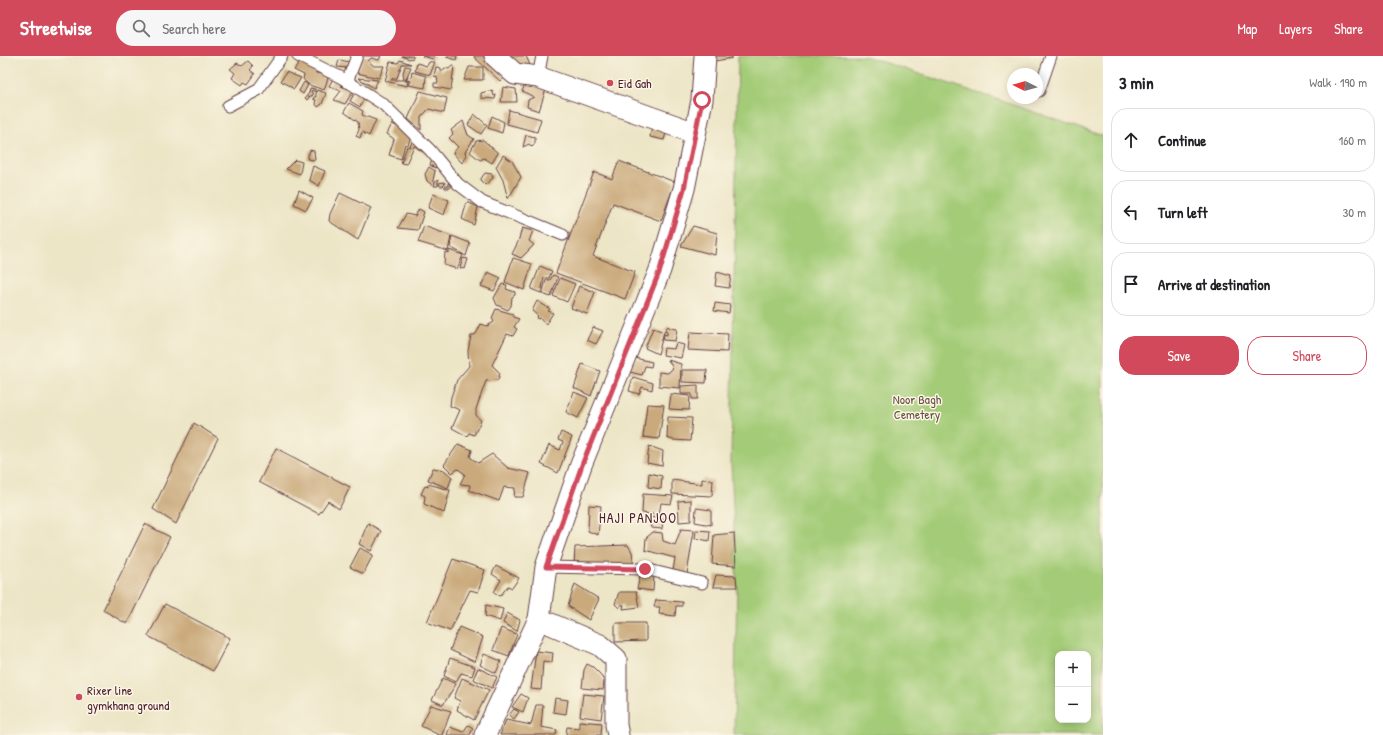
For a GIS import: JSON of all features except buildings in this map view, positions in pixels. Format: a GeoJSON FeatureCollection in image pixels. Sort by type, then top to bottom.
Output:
{"type":"FeatureCollection","features":[{"type":"Feature","properties":{"kind":"street"},"geometry":{"type":"LineString","coordinates":[[495,56],[515,74],[538,77],[695,133]]}},
{"type":"Feature","properties":{"kind":"street"},"geometry":{"type":"LineString","coordinates":[[485,735],[539,619],[546,567],[582,465],[660,270],[684,189],[702,100],[705,56]]}},
{"type":"Feature","properties":{"kind":"street"},"geometry":{"type":"LineString","coordinates":[[539,619],[600,645],[616,659],[616,725],[618,735]]}},
{"type":"Feature","properties":{"kind":"lane"},"geometry":{"type":"LineString","coordinates":[[228,106],[258,90],[282,56]]}},
{"type":"Feature","properties":{"kind":"lane"},"geometry":{"type":"LineString","coordinates":[[298,56],[347,82],[383,104],[430,150],[458,184],[482,202],[563,235]]}},
{"type":"Feature","properties":{"kind":"lane"},"geometry":{"type":"LineString","coordinates":[[347,82],[357,56]]}},
{"type":"Feature","properties":{"kind":"lane"},"geometry":{"type":"LineString","coordinates":[[538,77],[542,56]]}},
{"type":"Feature","properties":{"kind":"lane"},"geometry":{"type":"LineString","coordinates":[[1043,80],[1050,56]]}},
{"type":"Feature","properties":{"kind":"lane"},"geometry":{"type":"LineString","coordinates":[[546,567],[645,569],[702,583]]}},
{"type":"Feature","properties":{"kind":"green space","name":"Noor Bagh Cemetery"},"geometry":{"type":"Polygon","coordinates":[[[738,56],[865,56],[1103,136],[1103,735],[734,735],[737,587],[731,463],[738,56]]]}},
{"type":"Feature","properties":{"kind":"place","name":"Eid Gah"},"geometry":{"type":"Point","coordinates":[610,83]}},
{"type":"Feature","properties":{"kind":"place","name":"Rixer line gymkhana ground"},"geometry":{"type":"Point","coordinates":[79,697]}},
{"type":"Feature","properties":{"kind":"district","name":"HAJI PANJOO"},"geometry":{"type":"Point","coordinates":[638,517]}},
{"type":"Feature","properties":{"kind":"route"},"geometry":{"type":"LineString","coordinates":[[645,569],[546,567],[582,465],[660,270],[684,189],[702,100]]}}]}
